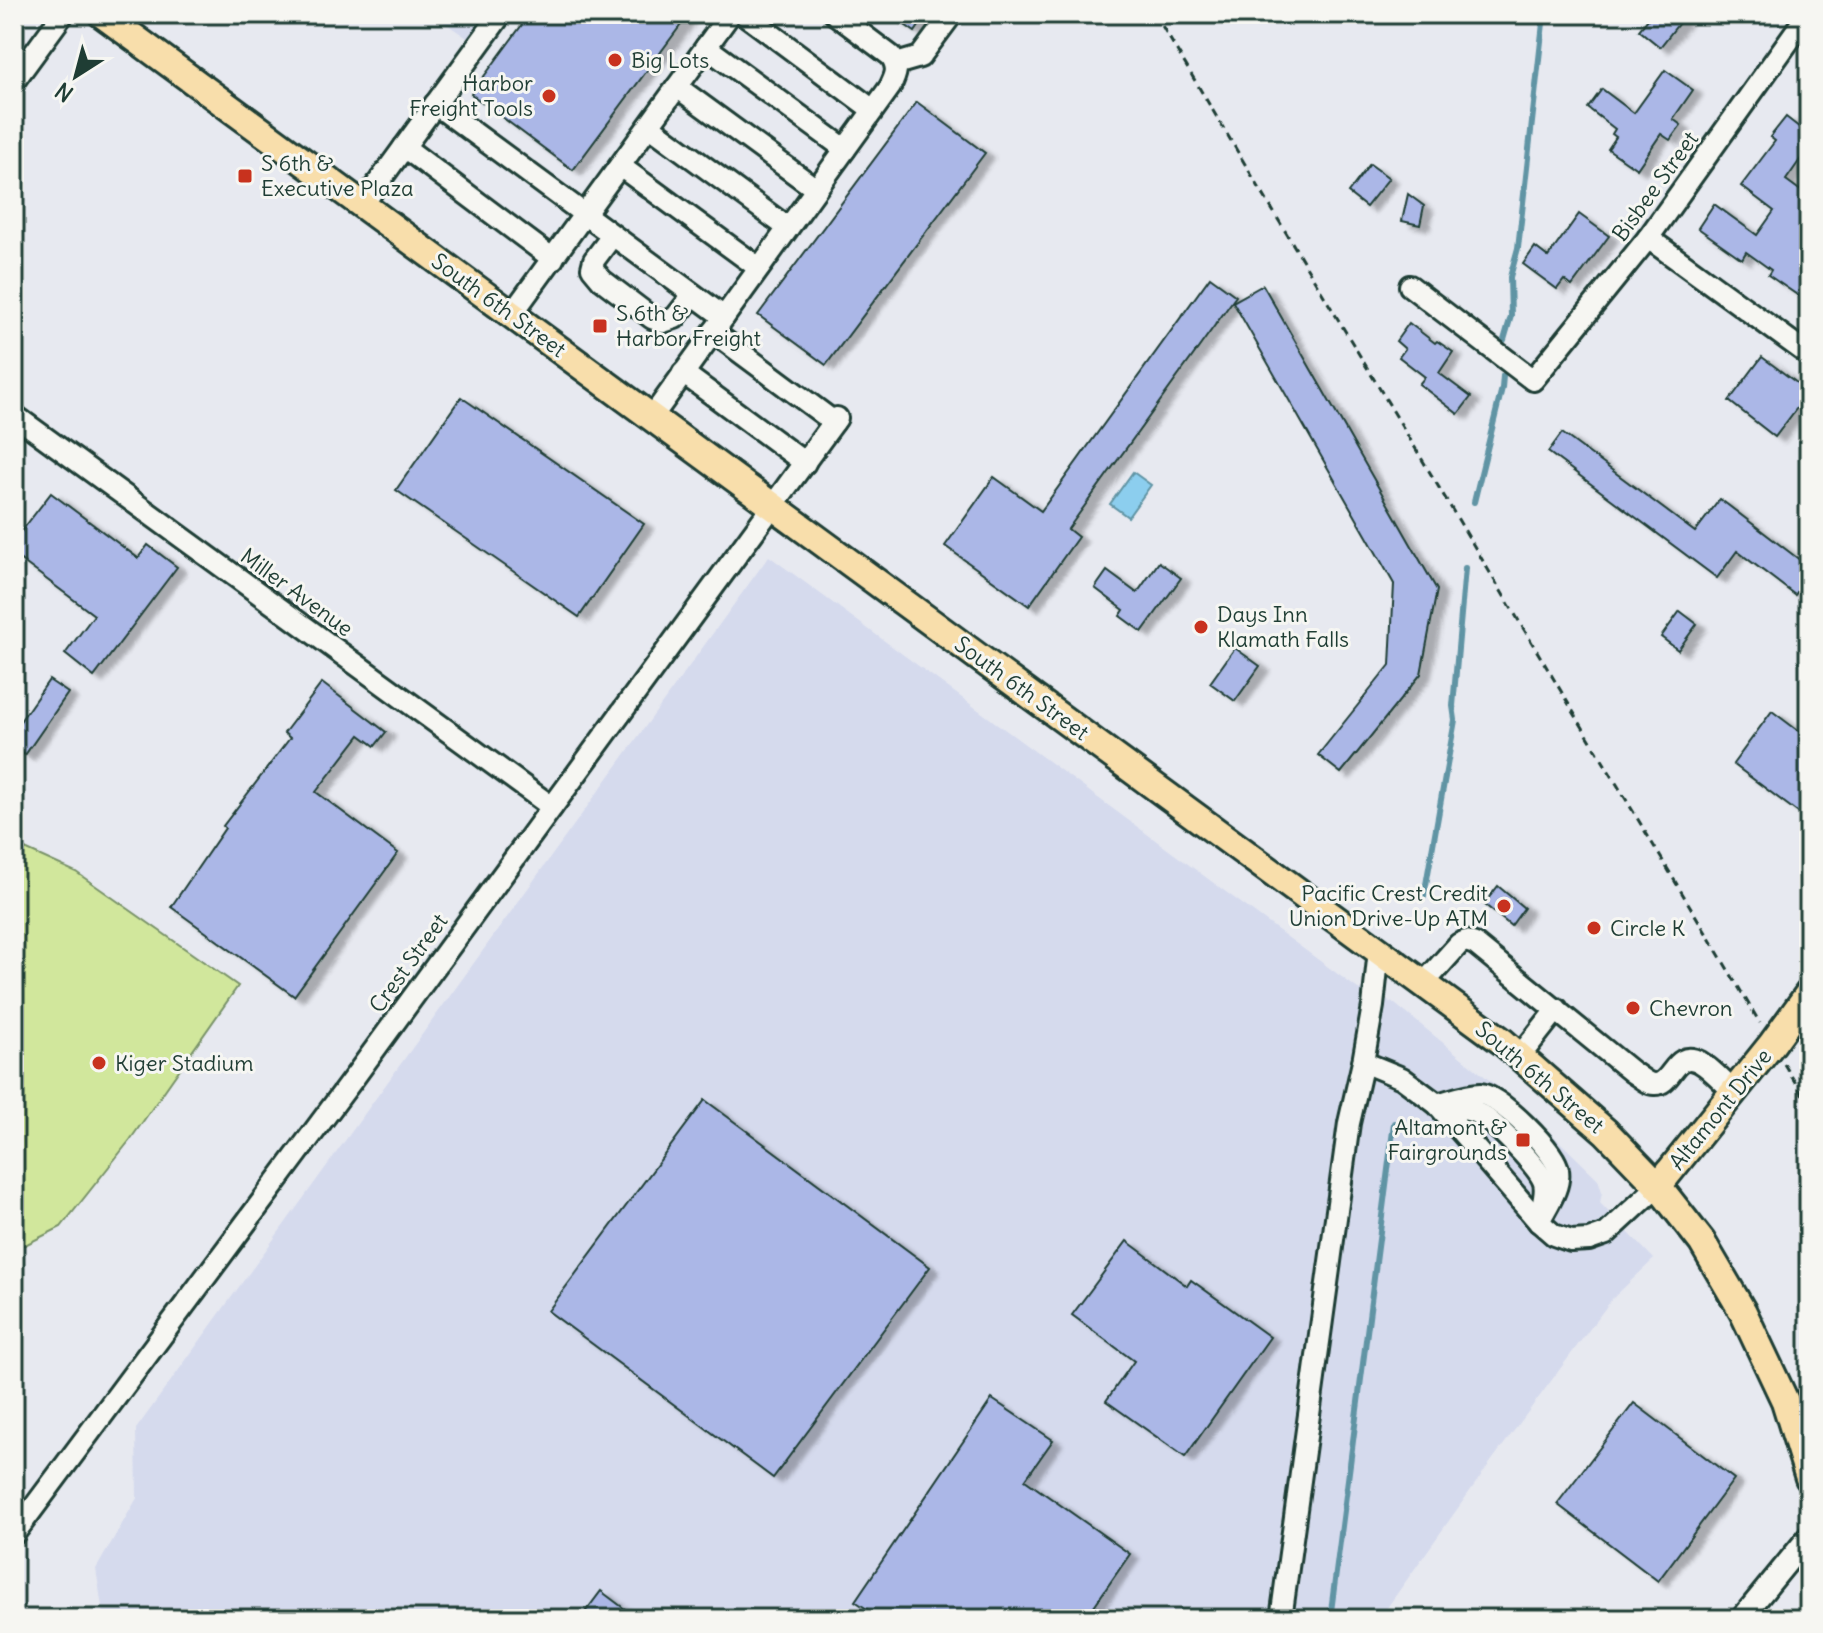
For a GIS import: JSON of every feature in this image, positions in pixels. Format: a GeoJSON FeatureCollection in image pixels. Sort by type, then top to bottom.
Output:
{"type":"FeatureCollection","features":[{"type":"Feature","properties":{"kind":"main road","name":"South 6th Street"},"geometry":{"type":"LineString","coordinates":[[102,14],[1520,1056],[1606,1132],[1658,1186],[1702,1242],[1743,1312],[1785,1401],[1809,1478]]}},
{"type":"Feature","properties":{"kind":"main road","name":"Altamont Drive"},"geometry":{"type":"LineString","coordinates":[[1658,1186],[1809,993]]}},
{"type":"Feature","properties":{"kind":"street"},"geometry":{"type":"LineString","coordinates":[[14,81],[63,14]]}},
{"type":"Feature","properties":{"kind":"street"},"geometry":{"type":"LineString","coordinates":[[362,205],[501,14]]}},
{"type":"Feature","properties":{"kind":"street"},"geometry":{"type":"LineString","coordinates":[[512,314],[730,14]]}},
{"type":"Feature","properties":{"kind":"street"},"geometry":{"type":"LineString","coordinates":[[744,14],[873,110]]}},
{"type":"Feature","properties":{"kind":"street"},"geometry":{"type":"LineString","coordinates":[[652,417],[896,75],[896,64],[891,56],[835,14]]}},
{"type":"Feature","properties":{"kind":"street"},"geometry":{"type":"LineString","coordinates":[[896,64],[920,57],[952,14]]}},
{"type":"Feature","properties":{"kind":"street","name":"Bisbee Street"},"geometry":{"type":"LineString","coordinates":[[1410,286],[1533,380],[1648,238],[1808,14]]}},
{"type":"Feature","properties":{"kind":"street"},"geometry":{"type":"LineString","coordinates":[[706,47],[845,149]]}},
{"type":"Feature","properties":{"kind":"street"},"geometry":{"type":"LineString","coordinates":[[677,87],[816,189]]}},
{"type":"Feature","properties":{"kind":"street"},"geometry":{"type":"LineString","coordinates":[[435,104],[693,295],[719,325]]}},
{"type":"Feature","properties":{"kind":"street"},"geometry":{"type":"LineString","coordinates":[[649,126],[788,228]]}},
{"type":"Feature","properties":{"kind":"street"},"geometry":{"type":"LineString","coordinates":[[404,147],[553,259]]}},
{"type":"Feature","properties":{"kind":"street"},"geometry":{"type":"LineString","coordinates":[[620,166],[759,268]]}},
{"type":"Feature","properties":{"kind":"street"},"geometry":{"type":"LineString","coordinates":[[612,236],[594,260],[592,268],[602,280],[652,318],[663,322],[675,318],[693,295]]}},
{"type":"Feature","properties":{"kind":"street"},"geometry":{"type":"LineString","coordinates":[[1648,238],[1809,355]]}},
{"type":"Feature","properties":{"kind":"street","name":"Crest Street"},"geometry":{"type":"LineString","coordinates":[[14,1534],[356,1075],[836,420],[719,325]]}},
{"type":"Feature","properties":{"kind":"street"},"geometry":{"type":"LineString","coordinates":[[683,373],[805,463]]}},
{"type":"Feature","properties":{"kind":"street","name":"Miller Avenue"},"geometry":{"type":"LineString","coordinates":[[14,415],[552,807]]}},
{"type":"Feature","properties":{"kind":"street"},"geometry":{"type":"LineString","coordinates":[[1424,983],[1459,944],[1466,941],[1475,944],[1632,1072],[1650,1083],[1656,1085],[1662,1082],[1682,1060],[1691,1059],[1701,1062],[1734,1092]]}},
{"type":"Feature","properties":{"kind":"street"},"geometry":{"type":"LineString","coordinates":[[1281,1619],[1347,1138],[1373,1006],[1379,950]]}},
{"type":"Feature","properties":{"kind":"street"},"geometry":{"type":"LineString","coordinates":[[1520,1056],[1557,1009]]}},
{"type":"Feature","properties":{"kind":"street"},"geometry":{"type":"LineString","coordinates":[[1363,1062],[1402,1078],[1437,1104],[1539,1222],[1554,1235],[1571,1241],[1589,1240],[1606,1234],[1658,1186]]}},
{"type":"Feature","properties":{"kind":"street"},"geometry":{"type":"LineString","coordinates":[[1437,1104],[1478,1094],[1489,1096],[1510,1112],[1551,1154],[1558,1167],[1559,1181],[1539,1222]]}},
{"type":"Feature","properties":{"kind":"street"},"geometry":{"type":"LineString","coordinates":[[1741,1619],[1809,1536]]}},
{"type":"Feature","properties":{"kind":"path"},"geometry":{"type":"LineString","coordinates":[[1155,14],[1809,1105]]}},
{"type":"Feature","properties":{"kind":"shaded area"},"geometry":{"type":"Polygon","coordinates":[[[432,14],[494,14],[473,42],[432,14]]]}},
{"type":"Feature","properties":{"kind":"shaded area"},"geometry":{"type":"Polygon","coordinates":[[[769,556],[1358,989],[1395,1004],[1530,1113],[1598,1179],[1602,1192],[1600,1203],[1654,1259],[1612,1299],[1379,1619],[104,1619],[96,1569],[137,1498],[136,1429],[769,556]]]}},
{"type":"Feature","properties":{"kind":"green space","name":"Kiger Stadium"},"geometry":{"type":"Polygon","coordinates":[[[14,844],[76,872],[238,986],[130,1140],[61,1227],[25,1245],[14,1246],[14,844]]]}},
{"type":"Feature","properties":{"kind":"water"},"geometry":{"type":"Polygon","coordinates":[[[1133,472],[1151,485],[1128,517],[1110,504],[1133,472]]]}},
{"type":"Feature","properties":{"kind":"building","name":"Harbor Freight Tools"},"geometry":{"type":"Polygon","coordinates":[[[530,14],[689,14],[573,170],[471,94],[530,14]]]}},
{"type":"Feature","properties":{"kind":"building"},"geometry":{"type":"Polygon","coordinates":[[[889,14],[927,14],[915,32],[889,14]]]}},
{"type":"Feature","properties":{"kind":"building"},"geometry":{"type":"Polygon","coordinates":[[[1652,14],[1686,14],[1660,47],[1639,30],[1652,14]]]}},
{"type":"Feature","properties":{"kind":"building"},"geometry":{"type":"Polygon","coordinates":[[[1665,70],[1693,90],[1673,119],[1681,125],[1670,140],[1661,134],[1637,169],[1608,149],[1616,137],[1612,134],[1615,129],[1588,108],[1602,89],[1634,113],[1665,70]]]}},
{"type":"Feature","properties":{"kind":"building"},"geometry":{"type":"Polygon","coordinates":[[[917,102],[985,153],[826,365],[758,315],[917,102]]]}},
{"type":"Feature","properties":{"kind":"building"},"geometry":{"type":"Polygon","coordinates":[[[1786,117],[1809,135],[1809,147],[1786,180],[1809,197],[1809,303],[1768,275],[1771,270],[1746,252],[1742,259],[1698,228],[1714,204],[1757,235],[1774,211],[1741,186],[1775,141],[1770,137],[1786,117]]]}},
{"type":"Feature","properties":{"kind":"building"},"geometry":{"type":"Polygon","coordinates":[[[1370,164],[1389,178],[1366,207],[1348,193],[1370,164]]]}},
{"type":"Feature","properties":{"kind":"building"},"geometry":{"type":"Polygon","coordinates":[[[1408,194],[1424,206],[1420,225],[1402,221],[1408,194]]]}},
{"type":"Feature","properties":{"kind":"building"},"geometry":{"type":"Polygon","coordinates":[[[1579,214],[1609,236],[1572,286],[1564,280],[1557,289],[1523,264],[1535,247],[1548,257],[1579,214]]]}},
{"type":"Feature","properties":{"kind":"building"},"geometry":{"type":"Polygon","coordinates":[[[1210,277],[1236,296],[1068,529],[1078,537],[1029,606],[945,546],[994,477],[1041,511],[1210,277]]]}},
{"type":"Feature","properties":{"kind":"building"},"geometry":{"type":"Polygon","coordinates":[[[1263,285],[1437,590],[1421,674],[1341,773],[1318,755],[1390,665],[1394,584],[1233,302],[1263,285]]]}},
{"type":"Feature","properties":{"kind":"building"},"geometry":{"type":"Polygon","coordinates":[[[1409,323],[1453,352],[1439,373],[1471,397],[1458,414],[1419,384],[1425,377],[1399,357],[1405,349],[1396,341],[1409,323]]]}},
{"type":"Feature","properties":{"kind":"building"},"geometry":{"type":"Polygon","coordinates":[[[1762,357],[1809,392],[1775,437],[1729,401],[1762,357]]]}},
{"type":"Feature","properties":{"kind":"building"},"geometry":{"type":"Polygon","coordinates":[[[461,397],[644,524],[579,617],[396,490],[461,397]]]}},
{"type":"Feature","properties":{"kind":"building"},"geometry":{"type":"Polygon","coordinates":[[[1562,433],[1695,532],[1720,499],[1809,567],[1809,575],[1795,595],[1737,551],[1717,578],[1548,452],[1562,433]]]}},
{"type":"Feature","properties":{"kind":"building"},"geometry":{"type":"Polygon","coordinates":[[[51,493],[138,558],[148,545],[177,567],[94,677],[65,654],[94,615],[14,555],[14,541],[51,493]]]}},
{"type":"Feature","properties":{"kind":"building"},"geometry":{"type":"Polygon","coordinates":[[[1159,562],[1181,578],[1142,632],[1120,616],[1124,610],[1095,588],[1107,571],[1137,593],[1159,562]]]}},
{"type":"Feature","properties":{"kind":"building"},"geometry":{"type":"Polygon","coordinates":[[[1680,611],[1697,624],[1678,650],[1661,637],[1680,611]]]}},
{"type":"Feature","properties":{"kind":"building"},"geometry":{"type":"Polygon","coordinates":[[[1235,648],[1260,666],[1235,701],[1210,683],[1235,648]]]}},
{"type":"Feature","properties":{"kind":"building"},"geometry":{"type":"Polygon","coordinates":[[[49,680],[68,693],[25,755],[14,747],[14,730],[49,680]]]}},
{"type":"Feature","properties":{"kind":"building"},"geometry":{"type":"Polygon","coordinates":[[[322,683],[386,732],[375,746],[360,735],[316,792],[398,853],[294,996],[171,907],[225,828],[223,826],[290,738],[284,733],[322,683]]]}},
{"type":"Feature","properties":{"kind":"building"},"geometry":{"type":"Polygon","coordinates":[[[1772,711],[1809,739],[1809,821],[1733,764],[1772,711]]]}},
{"type":"Feature","properties":{"kind":"building","name":"Pacific Crest Credit Union Drive-Up ATM"},"geometry":{"type":"Polygon","coordinates":[[[1498,886],[1524,908],[1511,926],[1484,904],[1498,886]]]}},
{"type":"Feature","properties":{"kind":"building"},"geometry":{"type":"Polygon","coordinates":[[[705,1100],[930,1267],[773,1478],[548,1311],[705,1100]]]}},
{"type":"Feature","properties":{"kind":"building"},"geometry":{"type":"Polygon","coordinates":[[[1127,1241],[1187,1286],[1191,1280],[1270,1337],[1185,1457],[1106,1401],[1134,1361],[1072,1315],[1127,1241]]]}},
{"type":"Feature","properties":{"kind":"building"},"geometry":{"type":"Polygon","coordinates":[[[992,1399],[1053,1440],[1025,1480],[1130,1554],[1085,1619],[882,1619],[855,1601],[992,1399]]]}},
{"type":"Feature","properties":{"kind":"building"},"geometry":{"type":"Polygon","coordinates":[[[1634,1403],[1734,1479],[1658,1581],[1557,1504],[1634,1403]]]}},
{"type":"Feature","properties":{"kind":"building"},"geometry":{"type":"Polygon","coordinates":[[[601,1591],[638,1619],[580,1619],[601,1591]]]}},
{"type":"Feature","properties":{"kind":"waterway"},"geometry":{"type":"LineString","coordinates":[[1504,340],[1511,316],[1510,277],[1518,248],[1544,14]]}},
{"type":"Feature","properties":{"kind":"waterway"},"geometry":{"type":"LineString","coordinates":[[1474,502],[1503,376]]}},
{"type":"Feature","properties":{"kind":"waterway"},"geometry":{"type":"LineString","coordinates":[[1424,896],[1455,720],[1453,706],[1465,568]]}},
{"type":"Feature","properties":{"kind":"waterway"},"geometry":{"type":"LineString","coordinates":[[1330,1619],[1394,1123]]}},
{"type":"Feature","properties":{"kind":"place","name":"Big Lots"},"geometry":{"type":"Point","coordinates":[615,60]}},
{"type":"Feature","properties":{"kind":"place","name":"Harbor Freight Tools"},"geometry":{"type":"Point","coordinates":[549,96]}},
{"type":"Feature","properties":{"kind":"place","name":"S 6th & Executive Plaza"},"geometry":{"type":"Point","coordinates":[245,176]}},
{"type":"Feature","properties":{"kind":"place","name":"S 6th & Harbor Freight"},"geometry":{"type":"Point","coordinates":[600,326]}},
{"type":"Feature","properties":{"kind":"place","name":"Days Inn Klamath Falls"},"geometry":{"type":"Point","coordinates":[1201,627]}},
{"type":"Feature","properties":{"kind":"place","name":"Pacific Crest Credit Union Drive-Up ATM"},"geometry":{"type":"Point","coordinates":[1504,906]}},
{"type":"Feature","properties":{"kind":"place","name":"Circle K"},"geometry":{"type":"Point","coordinates":[1594,928]}},
{"type":"Feature","properties":{"kind":"place","name":"Chevron"},"geometry":{"type":"Point","coordinates":[1633,1008]}},
{"type":"Feature","properties":{"kind":"place","name":"Kiger Stadium"},"geometry":{"type":"Point","coordinates":[99,1063]}},
{"type":"Feature","properties":{"kind":"place","name":"Altamont & Fairgrounds"},"geometry":{"type":"Point","coordinates":[1523,1140]}}]}
